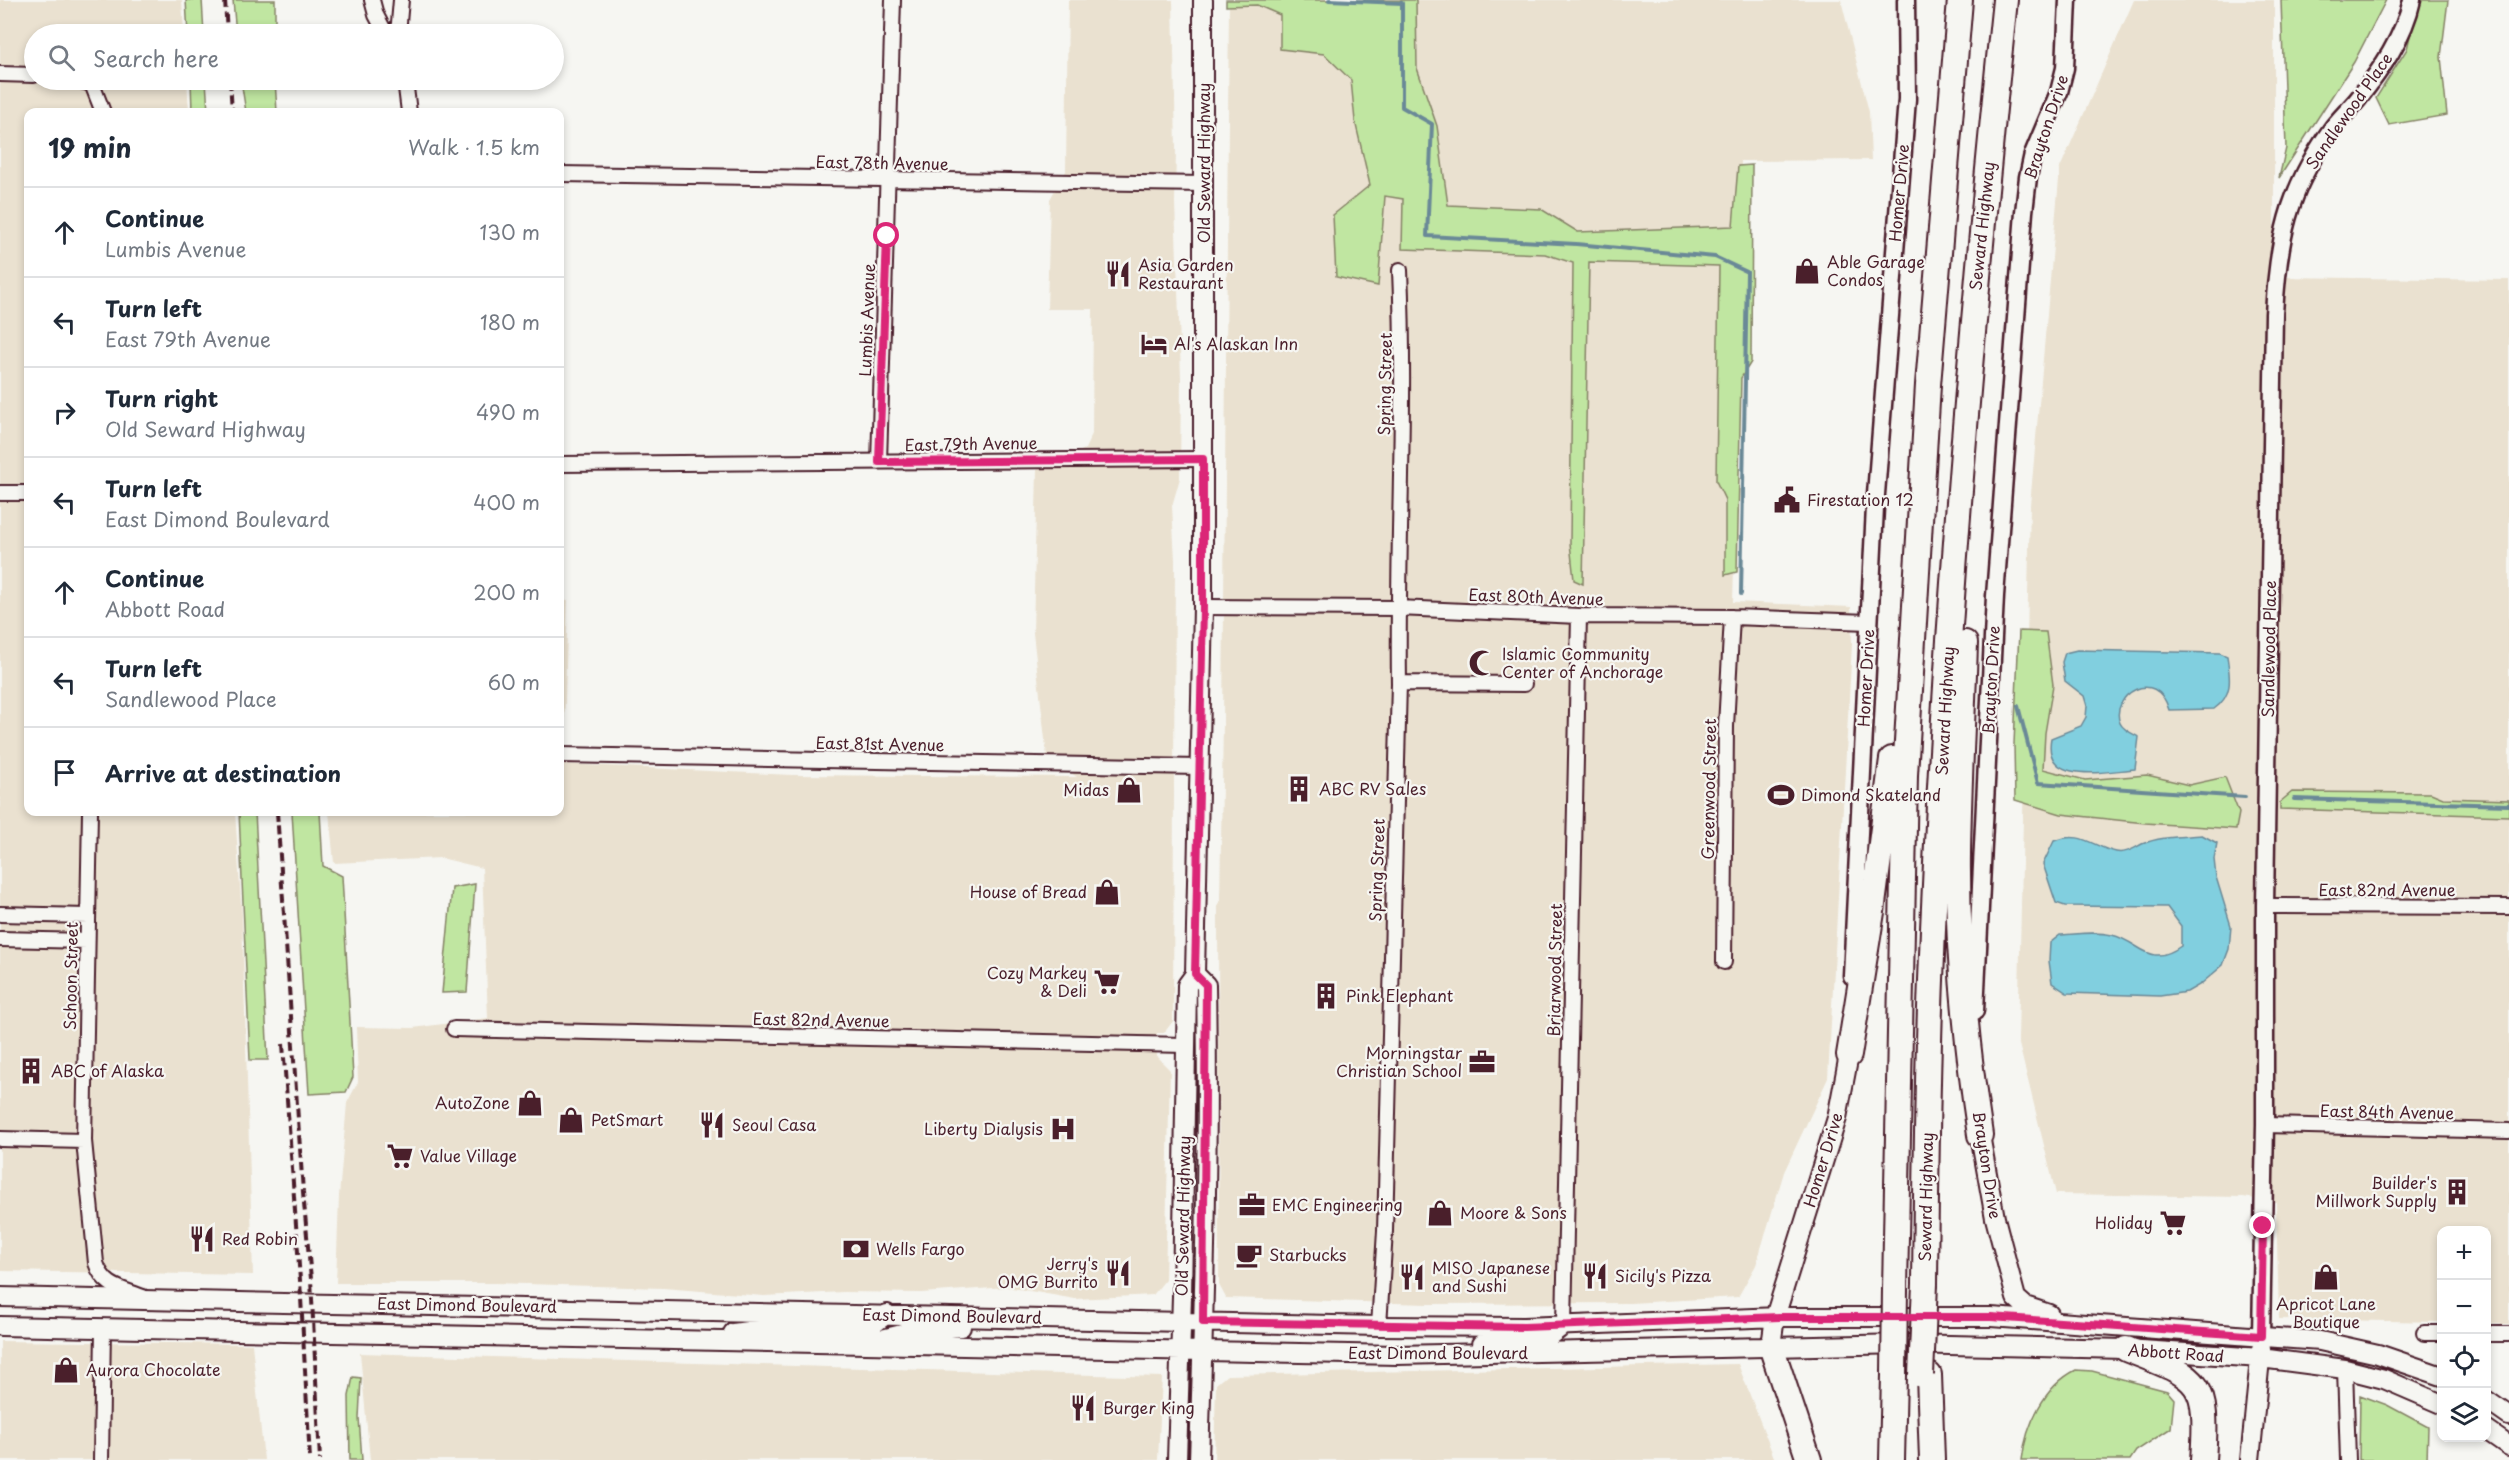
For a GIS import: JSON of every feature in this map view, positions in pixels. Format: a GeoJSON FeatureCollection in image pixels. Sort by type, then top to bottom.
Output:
{"type":"FeatureCollection","features":[{"type":"Feature","properties":{"kind":"highway","name":"Seward Highway"},"geometry":{"type":"LineString","coordinates":[[1892,1460],[1902,872],[1915,578],[1928,385],[1960,3]]}},
{"type":"Feature","properties":{"kind":"highway","name":"Seward Highway"},"geometry":{"type":"LineString","coordinates":[[1921,1460],[1925,1375],[1931,980],[1945,713],[1974,313],[2005,3]]}},
{"type":"Feature","properties":{"kind":"highway"},"geometry":{"type":"LineString","coordinates":[[1974,313],[1958,861],[1970,1072],[1980,1134]]}},
{"type":"Feature","properties":{"kind":"highway"},"geometry":{"type":"LineString","coordinates":[[1849,1055],[1872,912],[1915,578]]}},
{"type":"Feature","properties":{"kind":"highway"},"geometry":{"type":"LineString","coordinates":[[1771,1346],[1809,1460]]}},
{"type":"Feature","properties":{"kind":"highway"},"geometry":{"type":"LineString","coordinates":[[2126,1349],[2182,1373],[2193,1381],[2202,1397],[2205,1413],[2203,1460]]}},
{"type":"Feature","properties":{"kind":"highway"},"geometry":{"type":"LineString","coordinates":[[1925,1375],[1932,1460]]}},
{"type":"Feature","properties":{"kind":"main road","name":"Old Seward Highway"},"geometry":{"type":"LineString","coordinates":[[1177,1460],[1187,985],[1195,974],[1203,607],[1203,0]]}},
{"type":"Feature","properties":{"kind":"main road","name":"Old Seward Highway"},"geometry":{"type":"LineString","coordinates":[[1195,974],[1206,985],[1203,1352],[1199,1460]]}},
{"type":"Feature","properties":{"kind":"main road"},"geometry":{"type":"LineString","coordinates":[[1186,1045],[1195,1063],[1196,1132],[1205,1179]]}},
{"type":"Feature","properties":{"kind":"main road","name":"Homer Drive"},"geometry":{"type":"LineString","coordinates":[[1771,1346],[1775,1317],[1836,1118],[1849,1055]]}},
{"type":"Feature","properties":{"kind":"main road","name":"Brayton Drive"},"geometry":{"type":"LineString","coordinates":[[1980,1134],[1995,1218],[2016,1298],[2025,1306],[2076,1322]]}},
{"type":"Feature","properties":{"kind":"main road","name":"East Dimond Boulevard"},"geometry":{"type":"LineString","coordinates":[[0,1297],[476,1305],[1379,1326],[1564,1326],[1775,1317],[1905,1318]]}},
{"type":"Feature","properties":{"kind":"main road"},"geometry":{"type":"LineString","coordinates":[[475,1336],[476,1305]]}},
{"type":"Feature","properties":{"kind":"main road"},"geometry":{"type":"LineString","coordinates":[[699,1341],[736,1332],[771,1328],[849,1331],[867,1329],[887,1314]]}},
{"type":"Feature","properties":{"kind":"main road","name":"Abbott Road"},"geometry":{"type":"LineString","coordinates":[[1905,1318],[1991,1317],[2320,1341],[2366,1351],[2437,1374]]}},
{"type":"Feature","properties":{"kind":"main road"},"geometry":{"type":"LineString","coordinates":[[869,1345],[893,1335],[918,1330],[1043,1318]]}},
{"type":"Feature","properties":{"kind":"main road","name":"East Dimond Boulevard"},"geometry":{"type":"LineString","coordinates":[[0,1326],[1180,1352],[1415,1355],[1904,1344]]}},
{"type":"Feature","properties":{"kind":"main road"},"geometry":{"type":"LineString","coordinates":[[1415,1355],[1437,1348],[1546,1339],[1564,1326]]}},
{"type":"Feature","properties":{"kind":"main road"},"geometry":{"type":"LineString","coordinates":[[2250,1460],[2257,1375],[2261,1358],[2261,1336]]}},
{"type":"Feature","properties":{"kind":"main road","name":"Abbott Road"},"geometry":{"type":"LineString","coordinates":[[1904,1344],[2126,1349],[2261,1358],[2345,1369],[2384,1379],[2437,1402]]}},
{"type":"Feature","properties":{"kind":"main road"},"geometry":{"type":"LineString","coordinates":[[2491,1403],[2509,1416]]}},
{"type":"Feature","properties":{"kind":"main road"},"geometry":{"type":"LineString","coordinates":[[2491,1434],[2509,1446]]}},
{"type":"Feature","properties":{"kind":"street"},"geometry":{"type":"LineString","coordinates":[[372,0],[381,24]]}},
{"type":"Feature","properties":{"kind":"street"},"geometry":{"type":"LineString","coordinates":[[399,24],[401,0]]}},
{"type":"Feature","properties":{"kind":"street","name":"Lumbis Avenue"},"geometry":{"type":"LineString","coordinates":[[879,462],[893,0]]}},
{"type":"Feature","properties":{"kind":"street"},"geometry":{"type":"LineString","coordinates":[[1897,0],[1907,56]]}},
{"type":"Feature","properties":{"kind":"street","name":"Homer Drive"},"geometry":{"type":"LineString","coordinates":[[1849,1055],[1869,622],[1884,361],[1906,110],[1906,0]]}},
{"type":"Feature","properties":{"kind":"street","name":"Brayton Drive"},"geometry":{"type":"LineString","coordinates":[[1980,1134],[1975,1049],[1975,986],[1995,597],[2013,348],[2028,177],[2036,146],[2063,78],[2067,57],[2068,0]]}},
{"type":"Feature","properties":{"kind":"street","name":"Sandlewood Place"},"geometry":{"type":"LineString","coordinates":[[2261,1336],[2274,314],[2279,252],[2283,228],[2292,199],[2309,164],[2332,129],[2380,71],[2399,38],[2412,0]]}},
{"type":"Feature","properties":{"kind":"street"},"geometry":{"type":"LineString","coordinates":[[0,74],[24,75]]}},
{"type":"Feature","properties":{"kind":"street"},"geometry":{"type":"LineString","coordinates":[[94,90],[101,108]]}},
{"type":"Feature","properties":{"kind":"street"},"geometry":{"type":"LineString","coordinates":[[406,90],[408,108]]}},
{"type":"Feature","properties":{"kind":"street","name":"East 78th Avenue"},"geometry":{"type":"LineString","coordinates":[[564,174],[1204,184]]}},
{"type":"Feature","properties":{"kind":"street","name":"Spring Street"},"geometry":{"type":"LineString","coordinates":[[1379,1326],[1385,1231],[1399,683],[1398,608],[1403,337],[1400,270]]}},
{"type":"Feature","properties":{"kind":"street","name":"East 79th Avenue"},"geometry":{"type":"LineString","coordinates":[[564,464],[1203,459]]}},
{"type":"Feature","properties":{"kind":"street"},"geometry":{"type":"LineString","coordinates":[[0,493],[24,494]]}},
{"type":"Feature","properties":{"kind":"street","name":"East 80th Avenue"},"geometry":{"type":"LineString","coordinates":[[1203,607],[1398,608],[1579,616],[1732,617],[1869,622]]}},
{"type":"Feature","properties":{"kind":"street","name":"Briarwood Street"},"geometry":{"type":"LineString","coordinates":[[1564,1326],[1579,616]]}},
{"type":"Feature","properties":{"kind":"street","name":"Greenwood Street"},"geometry":{"type":"LineString","coordinates":[[1724,962],[1726,726],[1732,617]]}},
{"type":"Feature","properties":{"kind":"street"},"geometry":{"type":"LineString","coordinates":[[1399,683],[1524,684]]}},
{"type":"Feature","properties":{"kind":"street","name":"East 81st Avenue"},"geometry":{"type":"LineString","coordinates":[[564,755],[1199,767]]}},
{"type":"Feature","properties":{"kind":"street","name":"Schoon Street"},"geometry":{"type":"LineString","coordinates":[[90,816],[84,1141],[96,1263],[99,1274],[106,1283],[148,1299]]}},
{"type":"Feature","properties":{"kind":"street","name":"East 82nd Avenue"},"geometry":{"type":"LineString","coordinates":[[2265,906],[2509,908]]}},
{"type":"Feature","properties":{"kind":"street"},"geometry":{"type":"LineString","coordinates":[[0,914],[88,916]]}},
{"type":"Feature","properties":{"kind":"street"},"geometry":{"type":"LineString","coordinates":[[0,939],[87,941]]}},
{"type":"Feature","properties":{"kind":"street","name":"East 82nd Avenue"},"geometry":{"type":"LineString","coordinates":[[454,1029],[1186,1045]]}},
{"type":"Feature","properties":{"kind":"street","name":"East 84th Avenue"},"geometry":{"type":"LineString","coordinates":[[2265,1125],[2509,1131]]}},
{"type":"Feature","properties":{"kind":"street"},"geometry":{"type":"LineString","coordinates":[[0,1139],[84,1141]]}},
{"type":"Feature","properties":{"kind":"street"},"geometry":{"type":"LineString","coordinates":[[100,1460],[102,1328]]}},
{"type":"Feature","properties":{"kind":"street"},"geometry":{"type":"LineString","coordinates":[[2424,1333],[2437,1333]]}},
{"type":"Feature","properties":{"kind":"street"},"geometry":{"type":"LineString","coordinates":[[2491,1334],[2509,1334]]}},
{"type":"Feature","properties":{"kind":"street"},"geometry":{"type":"LineString","coordinates":[[2345,1369],[2348,1460]]}},
{"type":"Feature","properties":{"kind":"shaded area"},"geometry":{"type":"Polygon","coordinates":[[[0,0],[182,0],[183,24],[24,24],[24,90],[188,90],[189,108],[24,108],[24,816],[235,816],[242,916],[253,1275],[0,1271],[0,0]]]}},
{"type":"Feature","properties":{"kind":"shaded area"},"geometry":{"type":"Polygon","coordinates":[[[1068,0],[1173,0],[1175,203],[1181,377],[1180,478],[1172,506],[1175,560],[1173,1021],[1164,1033],[1157,1033],[1157,1057],[1170,1070],[1165,1280],[1153,1295],[1075,1299],[1007,1287],[921,1293],[843,1292],[764,1296],[663,1288],[495,1283],[336,1283],[339,1196],[347,1103],[358,1082],[356,1027],[413,1028],[488,1018],[482,868],[441,858],[334,863],[329,816],[564,816],[564,764],[792,775],[1077,777],[1047,757],[1033,633],[1037,470],[1085,449],[1092,434],[1093,309],[1047,309],[1050,199],[1066,171],[1068,0]]]}},
{"type":"Feature","properties":{"kind":"shaded area"},"geometry":{"type":"Polygon","coordinates":[[[1229,0],[1841,0],[1869,112],[1871,160],[1741,161],[1744,231],[1733,602],[1851,607],[1852,644],[1828,1078],[1784,1172],[1756,1265],[1738,1297],[1630,1303],[1428,1304],[1226,1298],[1219,1285],[1218,906],[1220,902],[1223,723],[1229,0]]]}},
{"type":"Feature","properties":{"kind":"shaded area"},"geometry":{"type":"Polygon","coordinates":[[[2134,0],[2274,0],[2274,277],[2509,280],[2509,1324],[2491,1324],[2491,1226],[2437,1226],[2437,1322],[2279,1319],[2276,1202],[2243,1197],[2056,1194],[2018,1040],[2030,505],[2060,168],[2134,0]]]}},
{"type":"Feature","properties":{"kind":"shaded area"},"geometry":{"type":"Polygon","coordinates":[[[564,600],[568,600],[564,731],[564,600]]]}},
{"type":"Feature","properties":{"kind":"shaded area"},"geometry":{"type":"Polygon","coordinates":[[[0,1341],[252,1344],[264,1460],[0,1460],[0,1341]]]}},
{"type":"Feature","properties":{"kind":"shaded area"},"geometry":{"type":"Polygon","coordinates":[[[360,1353],[1162,1377],[1158,1460],[370,1460],[360,1353]]]}},
{"type":"Feature","properties":{"kind":"shaded area"},"geometry":{"type":"Polygon","coordinates":[[[1738,1364],[1775,1460],[1214,1460],[1216,1384],[1227,1375],[1738,1364]]]}},
{"type":"Feature","properties":{"kind":"green space"},"geometry":{"type":"Polygon","coordinates":[[[186,0],[202,0],[203,24],[187,24],[186,0]]]}},
{"type":"Feature","properties":{"kind":"green space"},"geometry":{"type":"Polygon","coordinates":[[[233,0],[275,0],[275,24],[235,24],[233,0]]]}},
{"type":"Feature","properties":{"kind":"green space"},"geometry":{"type":"Polygon","coordinates":[[[1226,0],[1416,0],[1417,68],[1437,126],[1448,205],[1541,209],[1578,232],[1733,226],[1738,166],[1752,165],[1751,362],[1741,378],[1737,572],[1725,575],[1725,500],[1716,481],[1719,266],[1589,262],[1583,584],[1574,580],[1570,543],[1573,263],[1545,254],[1402,249],[1403,199],[1385,196],[1378,286],[1336,277],[1333,215],[1370,185],[1355,121],[1351,80],[1324,54],[1280,49],[1280,15],[1257,5],[1226,6],[1226,0]]]}},
{"type":"Feature","properties":{"kind":"green space"},"geometry":{"type":"Polygon","coordinates":[[[2281,0],[2386,0],[2354,62],[2279,178],[2286,148],[2281,0]]]}},
{"type":"Feature","properties":{"kind":"green space"},"geometry":{"type":"Polygon","coordinates":[[[2421,0],[2448,0],[2441,57],[2447,115],[2389,125],[2376,98],[2407,49],[2421,0]]]}},
{"type":"Feature","properties":{"kind":"green space"},"geometry":{"type":"Polygon","coordinates":[[[191,90],[207,90],[208,108],[192,108],[191,90]]]}},
{"type":"Feature","properties":{"kind":"green space"},"geometry":{"type":"Polygon","coordinates":[[[243,90],[276,90],[277,108],[245,108],[243,90]]]}},
{"type":"Feature","properties":{"kind":"green space"},"geometry":{"type":"Polygon","coordinates":[[[2019,631],[2046,632],[2053,685],[2045,733],[2043,769],[2085,780],[2147,775],[2189,785],[2225,777],[2239,813],[2236,829],[2061,814],[2015,800],[2014,744],[2019,631]]]}},
{"type":"Feature","properties":{"kind":"green space"},"geometry":{"type":"Polygon","coordinates":[[[2292,792],[2431,793],[2443,798],[2509,800],[2509,816],[2280,809],[2280,802],[2292,792]]]}},
{"type":"Feature","properties":{"kind":"green space"},"geometry":{"type":"Polygon","coordinates":[[[239,816],[255,816],[268,1060],[250,1060],[239,816]]]}},
{"type":"Feature","properties":{"kind":"green space"},"geometry":{"type":"Polygon","coordinates":[[[292,816],[320,816],[323,866],[342,876],[353,1077],[346,1092],[309,1094],[292,816]]]}},
{"type":"Feature","properties":{"kind":"green space"},"geometry":{"type":"Polygon","coordinates":[[[475,884],[467,992],[442,993],[452,888],[475,884]]]}},
{"type":"Feature","properties":{"kind":"green space"},"geometry":{"type":"Polygon","coordinates":[[[2076,1370],[2092,1371],[2167,1391],[2174,1399],[2171,1428],[2136,1451],[2130,1460],[2022,1460],[2032,1420],[2038,1408],[2055,1386],[2076,1370]]]}},
{"type":"Feature","properties":{"kind":"green space"},"geometry":{"type":"Polygon","coordinates":[[[353,1377],[361,1378],[359,1418],[362,1460],[350,1460],[349,1396],[353,1377]]]}},
{"type":"Feature","properties":{"kind":"green space"},"geometry":{"type":"Polygon","coordinates":[[[2360,1395],[2387,1405],[2428,1427],[2427,1460],[2359,1460],[2360,1395]]]}},
{"type":"Feature","properties":{"kind":"water"},"geometry":{"type":"Polygon","coordinates":[[[2077,650],[2220,653],[2227,656],[2228,692],[2214,709],[2169,710],[2163,697],[2154,689],[2145,687],[2136,690],[2127,695],[2118,713],[2121,725],[2128,732],[2139,737],[2135,769],[2094,773],[2066,769],[2056,763],[2051,753],[2051,738],[2081,726],[2086,717],[2087,706],[2084,696],[2065,681],[2062,662],[2065,653],[2077,650]]]}},
{"type":"Feature","properties":{"kind":"water"},"geometry":{"type":"Polygon","coordinates":[[[2202,835],[2217,843],[2214,859],[2216,877],[2231,926],[2229,949],[2223,965],[2201,984],[2187,992],[2160,996],[2067,993],[2052,983],[2049,961],[2050,943],[2060,935],[2093,933],[2112,935],[2122,938],[2145,952],[2161,955],[2181,946],[2181,926],[2167,907],[2065,906],[2056,903],[2043,864],[2054,841],[2063,838],[2079,838],[2108,850],[2120,852],[2157,840],[2202,835]]]}},
{"type":"Feature","properties":{"kind":"waterway"},"geometry":{"type":"LineString","coordinates":[[1329,0],[1402,3],[1402,107],[1432,124],[1427,236],[1576,244],[1715,257],[1747,272],[1741,594]]}},
{"type":"Feature","properties":{"kind":"waterway"},"geometry":{"type":"LineString","coordinates":[[2018,706],[2038,783],[2245,797]]}},
{"type":"Feature","properties":{"kind":"waterway"},"geometry":{"type":"LineString","coordinates":[[2294,799],[2509,805]]}},
{"type":"Feature","properties":{"kind":"railway"},"geometry":{"type":"LineString","coordinates":[[225,0],[226,24]]}},
{"type":"Feature","properties":{"kind":"railway"},"geometry":{"type":"LineString","coordinates":[[231,90],[232,108]]}},
{"type":"Feature","properties":{"kind":"railway"},"geometry":{"type":"LineString","coordinates":[[277,816],[311,1279],[320,1460]]}},
{"type":"Feature","properties":{"kind":"railway"},"geometry":{"type":"LineString","coordinates":[[283,1044],[310,1460]]}},
{"type":"Feature","properties":{"kind":"place","name":"Able Garage Condos"},"geometry":{"type":"Point","coordinates":[1807,271]}},
{"type":"Feature","properties":{"kind":"place","name":"Asia Garden Restaurant"},"geometry":{"type":"Point","coordinates":[1118,274]}},
{"type":"Feature","properties":{"kind":"place","name":"Al's Alaskan Inn"},"geometry":{"type":"Point","coordinates":[1154,344]}},
{"type":"Feature","properties":{"kind":"place","name":"Firestation 12"},"geometry":{"type":"Point","coordinates":[1787,500]}},
{"type":"Feature","properties":{"kind":"place","name":"Islamic Community Center of Anchorage"},"geometry":{"type":"Point","coordinates":[1482,663]}},
{"type":"Feature","properties":{"kind":"place","name":"ABC RV Sales"},"geometry":{"type":"Point","coordinates":[1299,789]}},
{"type":"Feature","properties":{"kind":"place","name":"Midas"},"geometry":{"type":"Point","coordinates":[1129,790]}},
{"type":"Feature","properties":{"kind":"place","name":"Dimond Skateland"},"geometry":{"type":"Point","coordinates":[1781,795]}},
{"type":"Feature","properties":{"kind":"place","name":"House of Bread"},"geometry":{"type":"Point","coordinates":[1107,892]}},
{"type":"Feature","properties":{"kind":"place","name":"Cozy Markey & Deli"},"geometry":{"type":"Point","coordinates":[1107,982]}},
{"type":"Feature","properties":{"kind":"place","name":"Pink Elephant"},"geometry":{"type":"Point","coordinates":[1326,996]}},
{"type":"Feature","properties":{"kind":"place","name":"Morningstar Christian School"},"geometry":{"type":"Point","coordinates":[1482,1062]}},
{"type":"Feature","properties":{"kind":"place","name":"ABC of Alaska"},"geometry":{"type":"Point","coordinates":[31,1071]}},
{"type":"Feature","properties":{"kind":"place","name":"AutoZone"},"geometry":{"type":"Point","coordinates":[530,1103]}},
{"type":"Feature","properties":{"kind":"place","name":"PetSmart"},"geometry":{"type":"Point","coordinates":[571,1120]}},
{"type":"Feature","properties":{"kind":"place","name":"Seoul Casa"},"geometry":{"type":"Point","coordinates":[712,1125]}},
{"type":"Feature","properties":{"kind":"place","name":"Liberty Dialysis"},"geometry":{"type":"Point","coordinates":[1063,1129]}},
{"type":"Feature","properties":{"kind":"place","name":"Value Village"},"geometry":{"type":"Point","coordinates":[400,1156]}},
{"type":"Feature","properties":{"kind":"place","name":"Builder's Millwork Supply"},"geometry":{"type":"Point","coordinates":[2457,1192]}},
{"type":"Feature","properties":{"kind":"place","name":"EMC Engineering"},"geometry":{"type":"Point","coordinates":[1252,1205]}},
{"type":"Feature","properties":{"kind":"place","name":"Moore & Sons"},"geometry":{"type":"Point","coordinates":[1440,1213]}},
{"type":"Feature","properties":{"kind":"place","name":"Holiday"},"geometry":{"type":"Point","coordinates":[2173,1223]}},
{"type":"Feature","properties":{"kind":"place","name":"Red Robin"},"geometry":{"type":"Point","coordinates":[202,1239]}},
{"type":"Feature","properties":{"kind":"place","name":"Wells Fargo"},"geometry":{"type":"Point","coordinates":[856,1249]}},
{"type":"Feature","properties":{"kind":"place","name":"Starbucks"},"geometry":{"type":"Point","coordinates":[1249,1255]}},
{"type":"Feature","properties":{"kind":"place","name":"Jerry's OMG Burrito"},"geometry":{"type":"Point","coordinates":[1118,1273]}},
{"type":"Feature","properties":{"kind":"place","name":"Sicily's Pizza"},"geometry":{"type":"Point","coordinates":[1595,1276]}},
{"type":"Feature","properties":{"kind":"place","name":"MISO Japanese and Sushi"},"geometry":{"type":"Point","coordinates":[1412,1277]}},
{"type":"Feature","properties":{"kind":"place","name":"Apricot Lane Boutique"},"geometry":{"type":"Point","coordinates":[2326,1277]}},
{"type":"Feature","properties":{"kind":"place","name":"Aurora Chocolate"},"geometry":{"type":"Point","coordinates":[66,1370]}},
{"type":"Feature","properties":{"kind":"place","name":"Burger King"},"geometry":{"type":"Point","coordinates":[1083,1408]}},
{"type":"Feature","properties":{"kind":"route"},"geometry":{"type":"LineString","coordinates":[[887,236],[879,462],[1203,459],[1203,607],[1195,974],[1206,985],[1203,1322],[1524,1327],[1779,1317],[1991,1317],[2261,1336],[2263,1226]]}}]}
